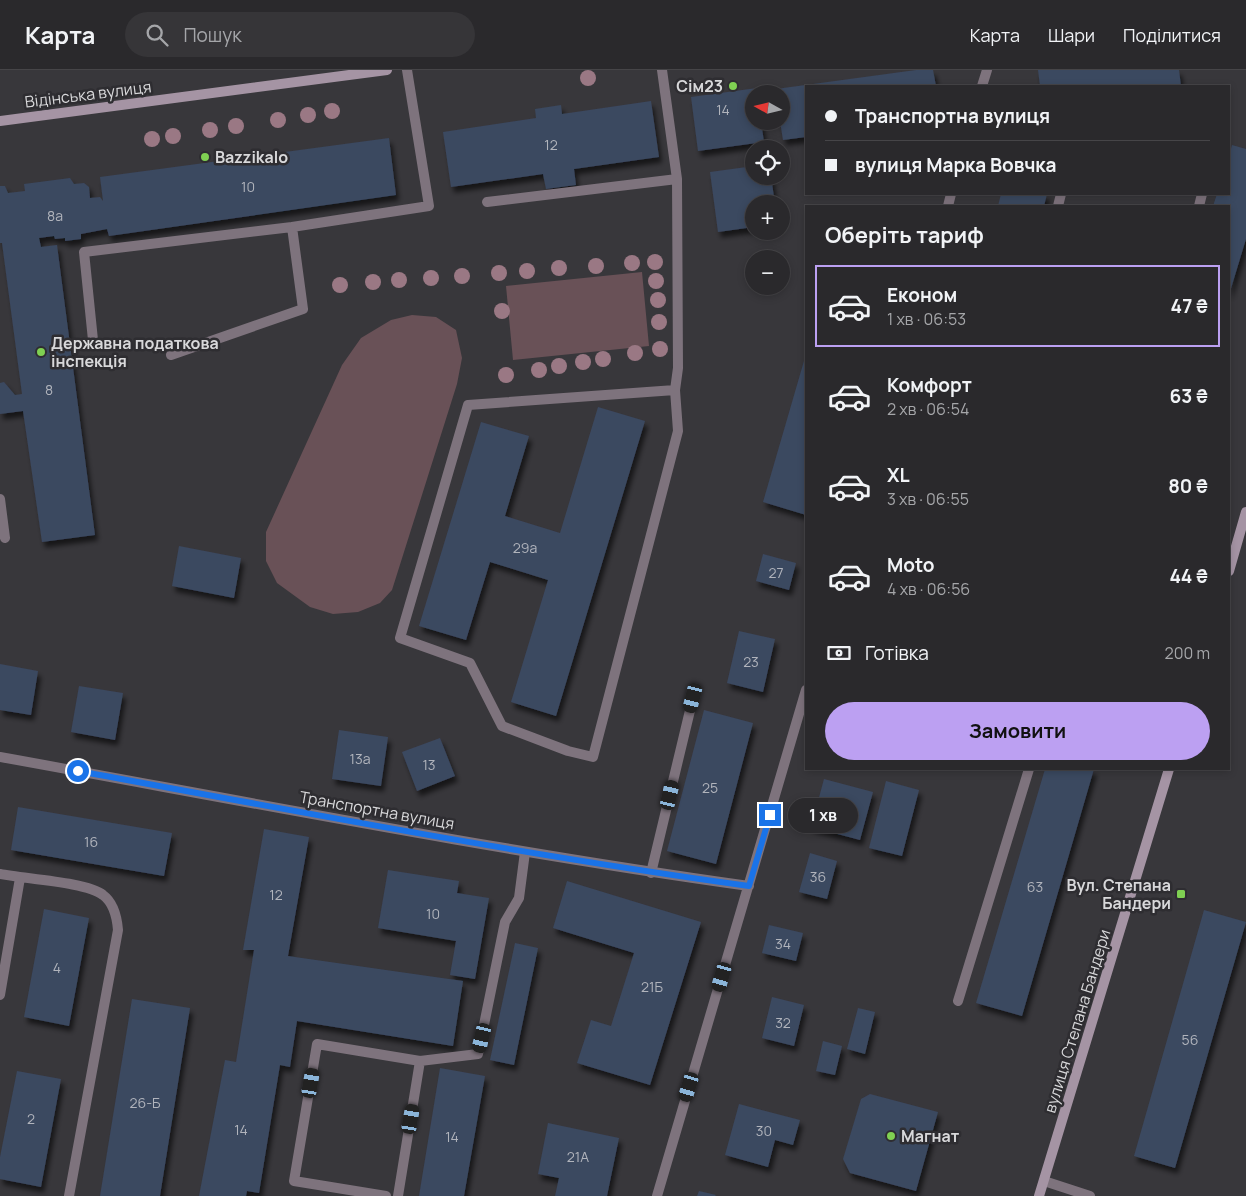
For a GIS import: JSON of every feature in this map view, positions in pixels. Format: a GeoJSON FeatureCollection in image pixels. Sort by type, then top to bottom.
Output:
{"type":"FeatureCollection","features":[{"type":"Feature","properties":{"kind":"main road","name":"Відінська вулиця"},"geometry":{"type":"LineString","coordinates":[[0,121],[387,70]]}},
{"type":"Feature","properties":{"kind":"main road"},"geometry":{"type":"LineString","coordinates":[[1230,565],[1246,512]]}},
{"type":"Feature","properties":{"kind":"main road","name":"вулиця Степана Бандери"},"geometry":{"type":"LineString","coordinates":[[1039,1196],[1169,770]]}},
{"type":"Feature","properties":{"kind":"street"},"geometry":{"type":"LineString","coordinates":[[93,340],[84,252],[292,228],[429,206],[407,70]]}},
{"type":"Feature","properties":{"kind":"street"},"geometry":{"type":"LineString","coordinates":[[662,70],[677,179],[678,368],[675,390],[678,431],[594,757],[568,750],[502,726],[470,663],[400,638],[468,404],[675,390]]}},
{"type":"Feature","properties":{"kind":"street"},"geometry":{"type":"LineString","coordinates":[[982,85],[987,70]]}},
{"type":"Feature","properties":{"kind":"street"},"geometry":{"type":"LineString","coordinates":[[488,202],[677,179]]}},
{"type":"Feature","properties":{"kind":"street"},"geometry":{"type":"LineString","coordinates":[[171,355],[303,309],[292,228]]}},
{"type":"Feature","properties":{"kind":"street"},"geometry":{"type":"LineString","coordinates":[[0,499],[5,538]]}},
{"type":"Feature","properties":{"kind":"street"},"geometry":{"type":"LineString","coordinates":[[657,1196],[805,693]]}},
{"type":"Feature","properties":{"kind":"street"},"geometry":{"type":"LineString","coordinates":[[651,873],[693,698]]}},
{"type":"Feature","properties":{"kind":"street","name":"Транспортна вулиця"},"geometry":{"type":"LineString","coordinates":[[0,757],[525,852],[651,873],[749,886]]}},
{"type":"Feature","properties":{"kind":"street"},"geometry":{"type":"LineString","coordinates":[[958,1002],[1029,770]]}},
{"type":"Feature","properties":{"kind":"street"},"geometry":{"type":"LineString","coordinates":[[386,1196],[294,1182],[317,1044],[420,1061],[478,1054],[504,922],[519,898],[525,852]]}},
{"type":"Feature","properties":{"kind":"street"},"geometry":{"type":"LineString","coordinates":[[0,874],[72,884],[92,890],[103,895],[111,904],[116,916],[118,930],[69,1196]]}},
{"type":"Feature","properties":{"kind":"street"},"geometry":{"type":"LineString","coordinates":[[0,995],[20,878]]}},
{"type":"Feature","properties":{"kind":"street"},"geometry":{"type":"LineString","coordinates":[[398,1196],[420,1061]]}},
{"type":"Feature","properties":{"kind":"street"},"geometry":{"type":"LineString","coordinates":[[1044,1181],[1090,1196]]}},
{"type":"Feature","properties":{"kind":"shaded area"},"geometry":{"type":"Polygon","coordinates":[[[642,272],[649,346],[513,360],[506,286],[642,272]]]}},
{"type":"Feature","properties":{"kind":"shaded area"},"geometry":{"type":"Polygon","coordinates":[[[412,315],[436,317],[456,330],[462,358],[457,384],[392,590],[380,603],[358,612],[333,614],[310,607],[277,583],[266,561],[266,532],[342,365],[361,338],[391,320],[412,315]]]}},
{"type":"Feature","properties":{"kind":"building"},"geometry":{"type":"Polygon","coordinates":[[[916,70],[933,70],[936,85],[805,85],[916,70]]]}},
{"type":"Feature","properties":{"kind":"building"},"geometry":{"type":"Polygon","coordinates":[[[1038,70],[1179,70],[1181,85],[1040,85],[1038,70]]]}},
{"type":"Feature","properties":{"kind":"building"},"geometry":{"type":"Polygon","coordinates":[[[805,85],[805,137],[783,140],[781,130],[790,130],[790,87],[805,85]]]}},
{"type":"Feature","properties":{"kind":"building"},"geometry":{"type":"Polygon","coordinates":[[[745,90],[745,130],[762,130],[764,140],[745,140],[745,145],[698,151],[691,97],[745,90]]]}},
{"type":"Feature","properties":{"kind":"building"},"geometry":{"type":"Polygon","coordinates":[[[651,101],[659,157],[574,169],[576,185],[546,189],[543,174],[451,187],[443,132],[536,118],[535,109],[561,105],[562,114],[651,101]]]}},
{"type":"Feature","properties":{"kind":"building"},"geometry":{"type":"Polygon","coordinates":[[[389,138],[396,195],[109,236],[107,229],[81,234],[81,239],[65,241],[65,238],[55,239],[54,236],[39,238],[41,247],[57,245],[95,535],[42,542],[23,411],[0,414],[0,383],[4,382],[15,395],[22,394],[2,243],[0,243],[0,186],[5,186],[8,193],[25,191],[24,184],[70,178],[74,184],[84,183],[89,187],[90,198],[100,197],[103,201],[100,177],[389,138]]]}},
{"type":"Feature","properties":{"kind":"building"},"geometry":{"type":"Polygon","coordinates":[[[1232,145],[1246,149],[1246,239],[1230,292],[1230,205],[1213,205],[1217,195],[1230,195],[1230,152],[1232,145]]]}},
{"type":"Feature","properties":{"kind":"building"},"geometry":{"type":"Polygon","coordinates":[[[745,167],[745,185],[772,185],[774,195],[745,195],[745,228],[718,232],[710,172],[745,167]]]}},
{"type":"Feature","properties":{"kind":"building"},"geometry":{"type":"Polygon","coordinates":[[[1001,195],[1047,195],[1044,205],[998,205],[1001,195]]]}},
{"type":"Feature","properties":{"kind":"building"},"geometry":{"type":"Polygon","coordinates":[[[805,357],[805,515],[763,502],[805,357]]]}},
{"type":"Feature","properties":{"kind":"building"},"geometry":{"type":"Polygon","coordinates":[[[598,407],[645,421],[556,716],[511,702],[548,580],[490,562],[466,640],[419,626],[481,422],[529,436],[505,516],[560,533],[598,407]]]}},
{"type":"Feature","properties":{"kind":"building"},"geometry":{"type":"Polygon","coordinates":[[[179,546],[241,558],[234,598],[172,586],[179,546]]]}},
{"type":"Feature","properties":{"kind":"building"},"geometry":{"type":"Polygon","coordinates":[[[763,554],[796,563],[789,590],[756,581],[763,554]]]}},
{"type":"Feature","properties":{"kind":"building"},"geometry":{"type":"Polygon","coordinates":[[[739,631],[775,639],[763,692],[727,683],[739,631]]]}},
{"type":"Feature","properties":{"kind":"building"},"geometry":{"type":"Polygon","coordinates":[[[0,664],[38,671],[31,715],[0,710],[0,664]]]}},
{"type":"Feature","properties":{"kind":"building"},"geometry":{"type":"Polygon","coordinates":[[[79,686],[123,693],[115,740],[71,732],[79,686]]]}},
{"type":"Feature","properties":{"kind":"building"},"geometry":{"type":"Polygon","coordinates":[[[704,710],[753,723],[716,864],[667,851],[704,710]]]}},
{"type":"Feature","properties":{"kind":"building"},"geometry":{"type":"Polygon","coordinates":[[[339,730],[388,737],[381,786],[332,779],[339,730]]]}},
{"type":"Feature","properties":{"kind":"building"},"geometry":{"type":"Polygon","coordinates":[[[440,738],[455,776],[417,791],[402,752],[440,738]]]}},
{"type":"Feature","properties":{"kind":"building"},"geometry":{"type":"Polygon","coordinates":[[[1045,770],[1094,770],[1022,1016],[976,1003],[1045,770]]]}},
{"type":"Feature","properties":{"kind":"building"},"geometry":{"type":"Polygon","coordinates":[[[824,779],[873,792],[860,840],[811,827],[824,779]]]}},
{"type":"Feature","properties":{"kind":"building"},"geometry":{"type":"Polygon","coordinates":[[[886,781],[919,790],[902,856],[869,848],[886,781]]]}},
{"type":"Feature","properties":{"kind":"building"},"geometry":{"type":"Polygon","coordinates":[[[18,807],[172,833],[164,876],[11,850],[18,807]]]}},
{"type":"Feature","properties":{"kind":"building"},"geometry":{"type":"Polygon","coordinates":[[[264,829],[309,837],[288,956],[463,981],[453,1046],[297,1021],[290,1067],[280,1065],[259,1193],[247,1191],[246,1196],[199,1196],[225,1060],[236,1062],[254,950],[243,950],[264,829]]]}},
{"type":"Feature","properties":{"kind":"building"},"geometry":{"type":"Polygon","coordinates":[[[810,853],[837,861],[827,899],[799,892],[810,853]]]}},
{"type":"Feature","properties":{"kind":"building"},"geometry":{"type":"Polygon","coordinates":[[[388,870],[459,881],[457,893],[489,898],[475,979],[450,975],[456,941],[378,928],[388,870]]]}},
{"type":"Feature","properties":{"kind":"building"},"geometry":{"type":"Polygon","coordinates":[[[567,881],[701,922],[650,1085],[577,1063],[591,1020],[611,1026],[634,953],[553,928],[567,881]]]}},
{"type":"Feature","properties":{"kind":"building"},"geometry":{"type":"Polygon","coordinates":[[[44,909],[89,918],[69,1026],[24,1017],[44,909]]]}},
{"type":"Feature","properties":{"kind":"building"},"geometry":{"type":"Polygon","coordinates":[[[1204,910],[1246,922],[1175,1168],[1134,1156],[1204,910]]]}},
{"type":"Feature","properties":{"kind":"building"},"geometry":{"type":"Polygon","coordinates":[[[769,925],[803,933],[796,961],[762,953],[769,925]]]}},
{"type":"Feature","properties":{"kind":"building"},"geometry":{"type":"Polygon","coordinates":[[[515,943],[538,948],[514,1065],[490,1060],[515,943]]]}},
{"type":"Feature","properties":{"kind":"building"},"geometry":{"type":"Polygon","coordinates":[[[772,997],[804,1005],[794,1046],[762,1038],[772,997]]]}},
{"type":"Feature","properties":{"kind":"building"},"geometry":{"type":"Polygon","coordinates":[[[132,999],[190,1008],[160,1196],[100,1196],[132,999]]]}},
{"type":"Feature","properties":{"kind":"building"},"geometry":{"type":"Polygon","coordinates":[[[858,1008],[875,1012],[865,1054],[847,1049],[858,1008]]]}},
{"type":"Feature","properties":{"kind":"building"},"geometry":{"type":"Polygon","coordinates":[[[823,1041],[842,1046],[835,1075],[816,1071],[823,1041]]]}},
{"type":"Feature","properties":{"kind":"building"},"geometry":{"type":"Polygon","coordinates":[[[440,1068],[485,1076],[464,1196],[419,1196],[440,1068]]]}},
{"type":"Feature","properties":{"kind":"building"},"geometry":{"type":"Polygon","coordinates":[[[17,1071],[61,1079],[41,1187],[0,1179],[0,1157],[17,1071]]]}},
{"type":"Feature","properties":{"kind":"building","name":"Магнат"},"geometry":{"type":"Polygon","coordinates":[[[870,1094],[938,1112],[916,1191],[850,1173],[843,1159],[861,1099],[870,1094]]]}},
{"type":"Feature","properties":{"kind":"building"},"geometry":{"type":"Polygon","coordinates":[[[739,1104],[800,1120],[793,1145],[775,1140],[768,1167],[725,1155],[739,1104]]]}},
{"type":"Feature","properties":{"kind":"building"},"geometry":{"type":"Polygon","coordinates":[[[548,1123],[619,1138],[607,1196],[555,1196],[559,1178],[538,1174],[548,1123]]]}},
{"type":"Feature","properties":{"kind":"building"},"geometry":{"type":"Polygon","coordinates":[[[699,1191],[716,1195],[697,1196],[699,1191]]]}},
{"type":"Feature","properties":{"kind":"place","name":"Сім23"},"geometry":{"type":"Point","coordinates":[733,86]}},
{"type":"Feature","properties":{"kind":"place","name":"Bazzikalo"},"geometry":{"type":"Point","coordinates":[205,157]}},
{"type":"Feature","properties":{"kind":"place","name":"Державна податкова інспекція"},"geometry":{"type":"Point","coordinates":[41,352]}},
{"type":"Feature","properties":{"kind":"place","name":"Вул. Степана Бандери"},"geometry":{"type":"Point","coordinates":[1181,894]}},
{"type":"Feature","properties":{"kind":"place","name":"Магнат"},"geometry":{"type":"Point","coordinates":[891,1136]}},
{"type":"Feature","properties":{"kind":"route"},"geometry":{"type":"LineString","coordinates":[[78,771],[525,852],[651,873],[749,886],[770,815]]}}]}
